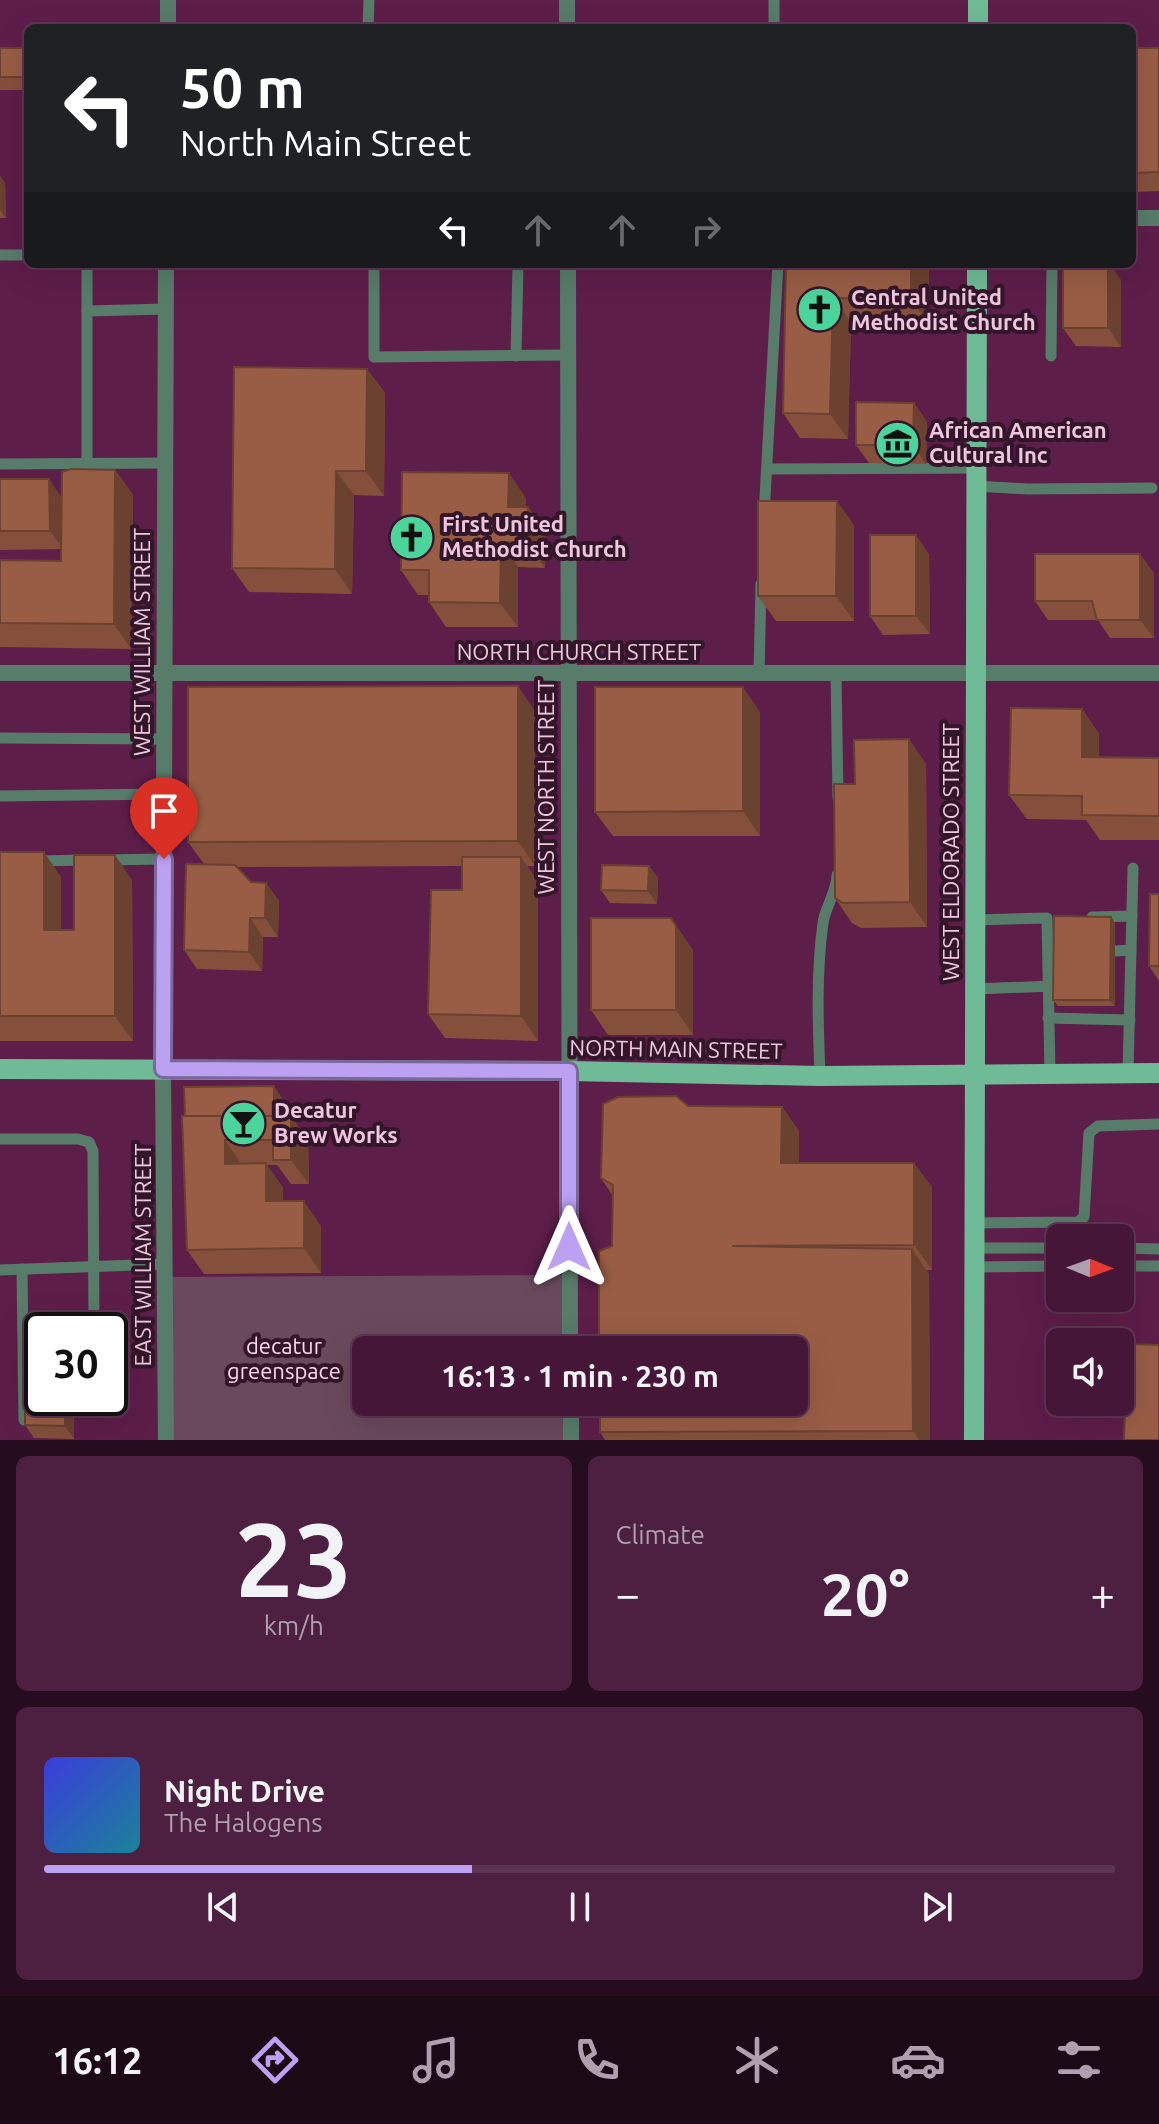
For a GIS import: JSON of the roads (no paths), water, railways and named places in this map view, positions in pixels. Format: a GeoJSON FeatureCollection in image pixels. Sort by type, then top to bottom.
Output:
{"type":"FeatureCollection","features":[{"type":"Feature","properties":{"kind":"main road"},"geometry":{"type":"LineString","coordinates":[[978,0],[978,24]]}},
{"type":"Feature","properties":{"kind":"main road","name":"WEST ELDORADO STREET"},"geometry":{"type":"LineString","coordinates":[[974,1440],[977,268]]}},
{"type":"Feature","properties":{"kind":"main road","name":"NORTH MAIN STREET"},"geometry":{"type":"LineString","coordinates":[[0,1069],[569,1071],[820,1076],[1159,1073]]}},
{"type":"Feature","properties":{"kind":"street"},"geometry":{"type":"LineString","coordinates":[[168,0],[168,24]]}},
{"type":"Feature","properties":{"kind":"street"},"geometry":{"type":"LineString","coordinates":[[567,0],[567,24]]}},
{"type":"Feature","properties":{"kind":"street"},"geometry":{"type":"LineString","coordinates":[[1136,218],[1159,218]]}},
{"type":"Feature","properties":{"kind":"street","name":"WEST WILLIAM STREET"},"geometry":{"type":"LineString","coordinates":[[163,1069],[166,268]]}},
{"type":"Feature","properties":{"kind":"street","name":"WEST NORTH STREET"},"geometry":{"type":"LineString","coordinates":[[568,268],[570,1336]]}},
{"type":"Feature","properties":{"kind":"street","name":"NORTH CHURCH STREET"},"geometry":{"type":"LineString","coordinates":[[0,673],[1159,673]]}},
{"type":"Feature","properties":{"kind":"street","name":"EAST WILLIAM STREET"},"geometry":{"type":"LineString","coordinates":[[163,1069],[166,1440]]}},
{"type":"Feature","properties":{"kind":"street"},"geometry":{"type":"LineString","coordinates":[[571,1416],[571,1440]]}},
{"type":"Feature","properties":{"kind":"lane"},"geometry":{"type":"LineString","coordinates":[[368,24],[369,0]]}},
{"type":"Feature","properties":{"kind":"lane"},"geometry":{"type":"LineString","coordinates":[[774,0],[774,24]]}},
{"type":"Feature","properties":{"kind":"lane"},"geometry":{"type":"LineString","coordinates":[[0,255],[24,255]]}},
{"type":"Feature","properties":{"kind":"lane"},"geometry":{"type":"LineString","coordinates":[[87,268],[87,463]]}},
{"type":"Feature","properties":{"kind":"lane"},"geometry":{"type":"LineString","coordinates":[[374,268],[374,357],[568,355]]}},
{"type":"Feature","properties":{"kind":"lane"},"geometry":{"type":"LineString","coordinates":[[516,356],[518,268]]}},
{"type":"Feature","properties":{"kind":"lane"},"geometry":{"type":"LineString","coordinates":[[763,532],[778,268]]}},
{"type":"Feature","properties":{"kind":"lane"},"geometry":{"type":"LineString","coordinates":[[1051,356],[1052,268]]}},
{"type":"Feature","properties":{"kind":"lane"},"geometry":{"type":"LineString","coordinates":[[87,311],[166,309]]}},
{"type":"Feature","properties":{"kind":"lane"},"geometry":{"type":"LineString","coordinates":[[0,464],[165,463]]}},
{"type":"Feature","properties":{"kind":"lane"},"geometry":{"type":"LineString","coordinates":[[768,469],[976,477],[1028,489],[1152,488]]}},
{"type":"Feature","properties":{"kind":"lane"},"geometry":{"type":"LineString","coordinates":[[759,674],[761,578]]}},
{"type":"Feature","properties":{"kind":"lane"},"geometry":{"type":"LineString","coordinates":[[836,674],[838,818]]}},
{"type":"Feature","properties":{"kind":"lane"},"geometry":{"type":"LineString","coordinates":[[0,738],[164,739]]}},
{"type":"Feature","properties":{"kind":"lane"},"geometry":{"type":"LineString","coordinates":[[0,796],[164,794]]}},
{"type":"Feature","properties":{"kind":"lane"},"geometry":{"type":"LineString","coordinates":[[30,861],[164,859]]}},
{"type":"Feature","properties":{"kind":"lane"},"geometry":{"type":"LineString","coordinates":[[820,1076],[817,994],[823,919],[837,882],[838,866]]}},
{"type":"Feature","properties":{"kind":"lane"},"geometry":{"type":"LineString","coordinates":[[1128,1073],[1133,868]]}},
{"type":"Feature","properties":{"kind":"lane"},"geometry":{"type":"LineString","coordinates":[[1075,917],[1132,916]]}},
{"type":"Feature","properties":{"kind":"lane"},"geometry":{"type":"LineString","coordinates":[[1047,918],[1053,951],[1053,986],[1048,1018],[1050,1074]]}},
{"type":"Feature","properties":{"kind":"lane"},"geometry":{"type":"LineString","coordinates":[[975,920],[1061,918]]}},
{"type":"Feature","properties":{"kind":"lane"},"geometry":{"type":"LineString","coordinates":[[1115,951],[1131,950]]}},
{"type":"Feature","properties":{"kind":"lane"},"geometry":{"type":"LineString","coordinates":[[975,989],[1053,986]]}},
{"type":"Feature","properties":{"kind":"lane"},"geometry":{"type":"LineString","coordinates":[[1115,986],[1130,986]]}},
{"type":"Feature","properties":{"kind":"lane"},"geometry":{"type":"LineString","coordinates":[[1048,1018],[1130,1020]]}},
{"type":"Feature","properties":{"kind":"lane"},"geometry":{"type":"LineString","coordinates":[[974,1223],[1078,1222],[1084,1217],[1089,1133],[1098,1126],[1159,1124]]}},
{"type":"Feature","properties":{"kind":"lane"},"geometry":{"type":"LineString","coordinates":[[0,1139],[78,1139],[89,1142],[93,1151],[94,1312]]}},
{"type":"Feature","properties":{"kind":"lane"},"geometry":{"type":"LineString","coordinates":[[1134,1248],[1159,1249]]}},
{"type":"Feature","properties":{"kind":"lane"},"geometry":{"type":"LineString","coordinates":[[974,1257],[1046,1249]]}},
{"type":"Feature","properties":{"kind":"lane"},"geometry":{"type":"LineString","coordinates":[[974,1257],[1046,1265]]}},
{"type":"Feature","properties":{"kind":"lane"},"geometry":{"type":"LineString","coordinates":[[0,1270],[164,1264]]}},
{"type":"Feature","properties":{"kind":"lane"},"geometry":{"type":"LineString","coordinates":[[1134,1266],[1159,1266]]}},
{"type":"Feature","properties":{"kind":"lane"},"geometry":{"type":"LineString","coordinates":[[22,1269],[24,1420]]}},
{"type":"Feature","properties":{"kind":"place","name":"Central United Methodist Church"},"geometry":{"type":"Point","coordinates":[820,310]}},
{"type":"Feature","properties":{"kind":"place","name":"African American Cultural Inc"},"geometry":{"type":"Point","coordinates":[898,443]}},
{"type":"Feature","properties":{"kind":"place","name":"First United Methodist Church"},"geometry":{"type":"Point","coordinates":[411,537]}},
{"type":"Feature","properties":{"kind":"place","name":"Decatur Brew Works"},"geometry":{"type":"Point","coordinates":[243,1123]}},
{"type":"Feature","properties":{"kind":"park label","name":"decatur greenspace"},"geometry":{"type":"Point","coordinates":[284,1358]}}]}
